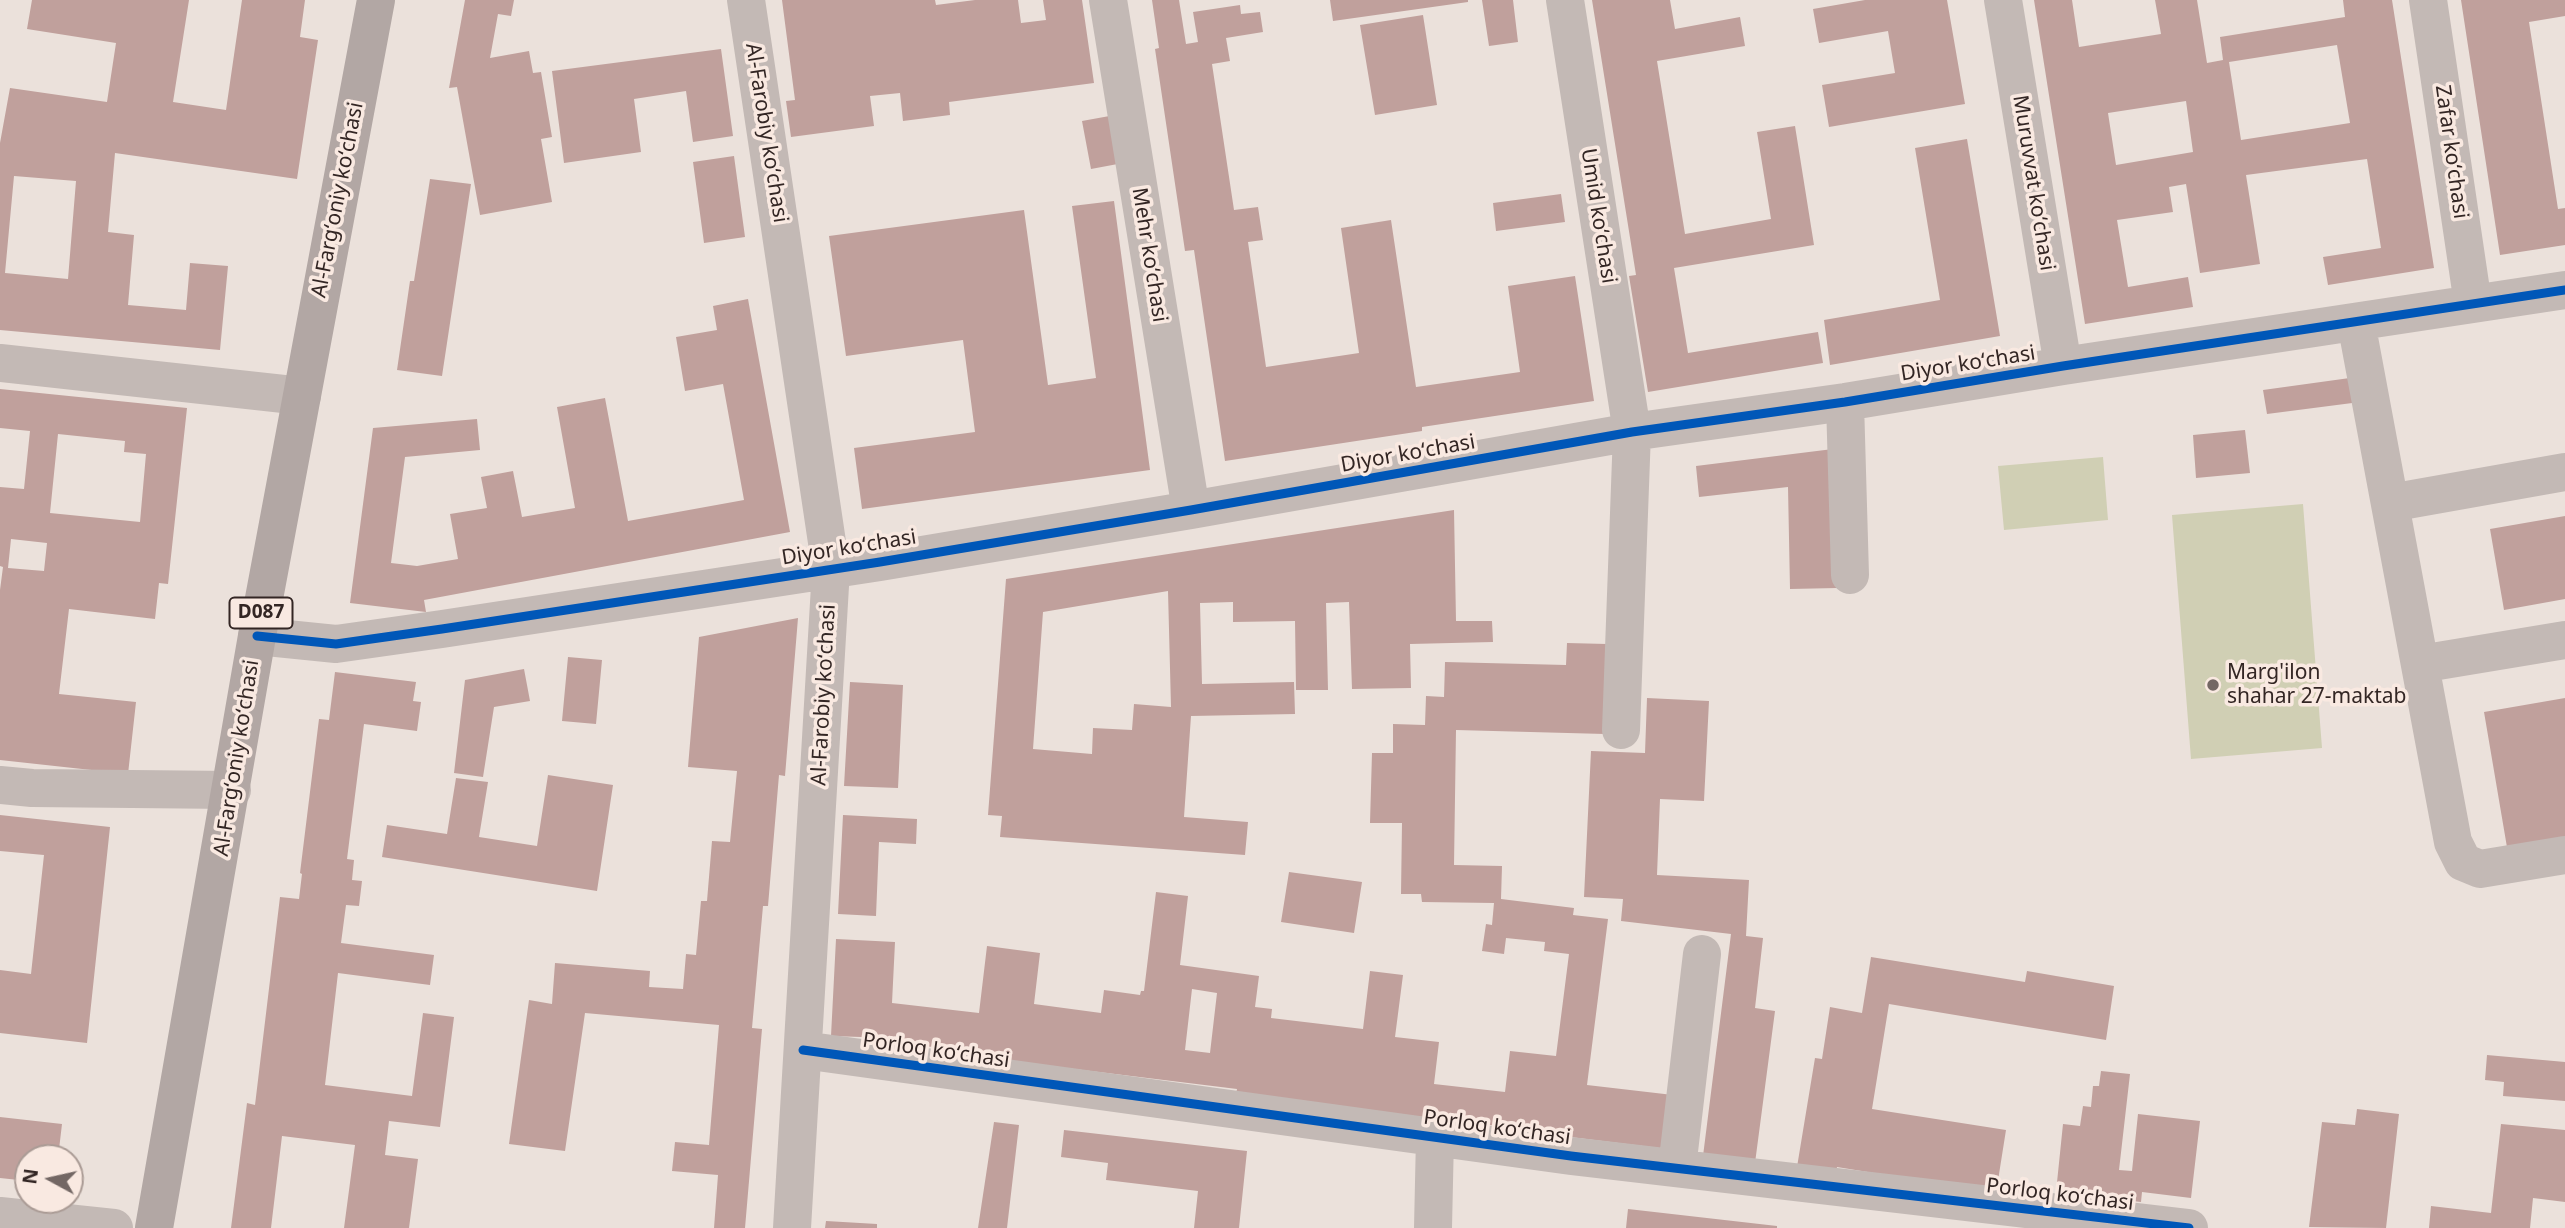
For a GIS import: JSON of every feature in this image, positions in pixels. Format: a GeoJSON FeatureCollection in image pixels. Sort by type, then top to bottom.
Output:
{"type":"FeatureCollection","features":[{"type":"Feature","properties":{"kind":"main road","name":"Al-Fargʻoniy koʻchasi"},"geometry":{"type":"LineString","coordinates":[[154,1228],[257,636],[376,0]]}},
{"type":"Feature","properties":{"kind":"street","name":"Al-Farobiy koʻchasi"},"geometry":{"type":"LineString","coordinates":[[746,0],[831,569],[792,1228]]}},
{"type":"Feature","properties":{"kind":"street","name":"Mehr koʻchasi"},"geometry":{"type":"LineString","coordinates":[[1108,0],[1191,510]]}},
{"type":"Feature","properties":{"kind":"street","name":"Umid koʻchasi"},"geometry":{"type":"LineString","coordinates":[[1565,0],[1632,432],[1621,730]]}},
{"type":"Feature","properties":{"kind":"street","name":"Muruvvat koʻchasi"},"geometry":{"type":"LineString","coordinates":[[2003,0],[2063,366]]}},
{"type":"Feature","properties":{"kind":"street","name":"Zafar koʻchasi"},"geometry":{"type":"LineString","coordinates":[[2428,0],[2473,304]]}},
{"type":"Feature","properties":{"kind":"street","name":"Diyor koʻchasi"},"geometry":{"type":"LineString","coordinates":[[257,636],[336,644],[831,569],[1191,510],[1632,432],[1845,402],[2565,290]]}},
{"type":"Feature","properties":{"kind":"street"},"geometry":{"type":"LineString","coordinates":[[2356,322],[2453,842],[2463,862],[2480,869],[2565,855]]}},
{"type":"Feature","properties":{"kind":"street"},"geometry":{"type":"LineString","coordinates":[[0,363],[302,396]]}},
{"type":"Feature","properties":{"kind":"street"},"geometry":{"type":"LineString","coordinates":[[1845,402],[1850,575]]}},
{"type":"Feature","properties":{"kind":"street"},"geometry":{"type":"LineString","coordinates":[[2389,503],[2565,472]]}},
{"type":"Feature","properties":{"kind":"street"},"geometry":{"type":"LineString","coordinates":[[2420,664],[2565,640]]}},
{"type":"Feature","properties":{"kind":"street"},"geometry":{"type":"LineString","coordinates":[[0,785],[32,789],[232,790]]}},
{"type":"Feature","properties":{"kind":"street"},"geometry":{"type":"LineString","coordinates":[[1677,1168],[1702,954]]}},
{"type":"Feature","properties":{"kind":"street","name":"Porloq koʻchasi"},"geometry":{"type":"LineString","coordinates":[[803,1050],[1677,1168],[1989,1216],[2189,1228]]}},
{"type":"Feature","properties":{"kind":"street","name":"Porloq koʻchasi"},"geometry":{"type":"LineString","coordinates":[[1433,1228],[1435,1137]]}},
{"type":"Feature","properties":{"kind":"street"},"geometry":{"type":"LineString","coordinates":[[0,1216],[114,1228]]}},
{"type":"Feature","properties":{"kind":"green space"},"geometry":{"type":"Polygon","coordinates":[[[2103,457],[2108,520],[2004,530],[1998,466],[2103,457]]]}},
{"type":"Feature","properties":{"kind":"green space"},"geometry":{"type":"Polygon","coordinates":[[[2303,504],[2322,748],[2191,759],[2172,515],[2303,504]]]}},
{"type":"Feature","properties":{"kind":"building"},"geometry":{"type":"Polygon","coordinates":[[[32,0],[189,0],[173,102],[226,110],[242,0],[305,0],[300,37],[318,40],[297,179],[115,153],[108,232],[134,235],[128,305],[186,310],[190,263],[228,266],[220,350],[0,330],[0,143],[10,88],[107,102],[116,43],[27,29],[32,0]],[[14,176],[5,273],[68,279],[76,181],[14,176]]]}},
{"type":"Feature","properties":{"kind":"building"},"geometry":{"type":"Polygon","coordinates":[[[465,0],[514,0],[511,16],[498,14],[490,58],[529,51],[533,73],[541,72],[552,137],[541,139],[552,202],[480,215],[457,87],[449,88],[465,0]]]}},
{"type":"Feature","properties":{"kind":"building"},"geometry":{"type":"Polygon","coordinates":[[[782,0],[935,0],[936,5],[975,0],[1018,0],[1021,23],[1046,20],[1043,0],[1082,0],[1094,83],[949,102],[950,115],[903,121],[900,93],[870,96],[874,126],[791,137],[786,101],[795,100],[782,0]]]}},
{"type":"Feature","properties":{"kind":"building"},"geometry":{"type":"Polygon","coordinates":[[[1152,0],[1179,0],[1186,44],[1198,42],[1193,12],[1240,5],[1241,14],[1260,12],[1263,32],[1226,38],[1230,61],[1212,64],[1234,210],[1258,207],[1263,240],[1248,242],[1266,367],[1359,353],[1341,228],[1391,220],[1416,387],[1520,372],[1508,286],[1575,276],[1594,401],[1225,461],[1194,250],[1185,251],[1155,49],[1159,48],[1152,0]]]}},
{"type":"Feature","properties":{"kind":"building"},"geometry":{"type":"Polygon","coordinates":[[[1330,0],[1468,0],[1468,2],[1333,21],[1330,0]]]}},
{"type":"Feature","properties":{"kind":"building"},"geometry":{"type":"Polygon","coordinates":[[[1482,0],[1513,0],[1518,42],[1489,46],[1482,0]]]}},
{"type":"Feature","properties":{"kind":"building"},"geometry":{"type":"Polygon","coordinates":[[[1592,0],[1670,0],[1675,29],[1740,17],[1745,46],[1657,61],[1685,234],[1771,219],[1757,132],[1795,126],[1814,245],[1674,268],[1688,353],[1818,332],[1823,363],[1648,392],[1629,276],[1636,275],[1592,0]]]}},
{"type":"Feature","properties":{"kind":"building"},"geometry":{"type":"Polygon","coordinates":[[[1865,0],[1947,0],[1965,104],[1829,127],[1822,85],[1895,73],[1888,31],[1819,43],[1813,9],[1865,0]]]}},
{"type":"Feature","properties":{"kind":"building"},"geometry":{"type":"Polygon","coordinates":[[[2034,0],[2072,0],[2079,47],[2161,34],[2155,0],[2197,0],[2207,63],[2223,60],[2220,37],[2345,17],[2343,0],[2392,0],[2434,268],[2328,285],[2323,257],[2381,248],[2367,159],[2246,175],[2260,264],[2200,273],[2186,184],[2169,187],[2173,212],[2117,220],[2128,287],[2188,277],[2193,307],[2085,324],[2034,0]],[[2337,45],[2229,62],[2241,140],[2350,123],[2337,45]],[[2186,101],[2108,113],[2116,165],[2193,152],[2186,101]]]}},
{"type":"Feature","properties":{"kind":"building"},"geometry":{"type":"Polygon","coordinates":[[[2461,0],[2565,0],[2565,16],[2529,22],[2558,209],[2565,208],[2565,245],[2500,255],[2461,0]]]}},
{"type":"Feature","properties":{"kind":"building"},"geometry":{"type":"Polygon","coordinates":[[[1423,15],[1437,105],[1375,115],[1360,25],[1423,15]]]}},
{"type":"Feature","properties":{"kind":"building"},"geometry":{"type":"Polygon","coordinates":[[[721,49],[733,136],[693,142],[686,91],[634,99],[641,152],[564,163],[552,71],[721,49]]]}},
{"type":"Feature","properties":{"kind":"building"},"geometry":{"type":"Polygon","coordinates":[[[1115,115],[1123,163],[1091,169],[1082,121],[1115,115]]]}},
{"type":"Feature","properties":{"kind":"building"},"geometry":{"type":"Polygon","coordinates":[[[1967,139],[2000,336],[1830,365],[1824,320],[1940,300],[1915,148],[1967,139]]]}},
{"type":"Feature","properties":{"kind":"building"},"geometry":{"type":"Polygon","coordinates":[[[734,156],[745,237],[704,243],[693,162],[734,156]]]}},
{"type":"Feature","properties":{"kind":"building"},"geometry":{"type":"Polygon","coordinates":[[[430,179],[471,184],[442,376],[397,370],[410,281],[414,281],[430,179]]]}},
{"type":"Feature","properties":{"kind":"building"},"geometry":{"type":"Polygon","coordinates":[[[1561,194],[1565,222],[1496,231],[1493,203],[1561,194]]]}},
{"type":"Feature","properties":{"kind":"building"},"geometry":{"type":"Polygon","coordinates":[[[1114,201],[1150,470],[862,509],[854,448],[975,432],[963,340],[846,356],[829,236],[1024,210],[1048,385],[1096,378],[1072,206],[1114,201]]]}},
{"type":"Feature","properties":{"kind":"building"},"geometry":{"type":"Polygon","coordinates":[[[748,299],[790,532],[424,600],[426,612],[350,603],[373,428],[477,419],[480,450],[405,457],[391,563],[417,566],[458,559],[450,514],[487,508],[481,477],[513,471],[522,517],[575,508],[557,407],[605,398],[628,521],[744,500],[723,384],[685,391],[676,337],[717,330],[713,306],[748,299]]]}},
{"type":"Feature","properties":{"kind":"building"},"geometry":{"type":"Polygon","coordinates":[[[2357,377],[2360,402],[2267,414],[2263,390],[2357,377]]]}},
{"type":"Feature","properties":{"kind":"building"},"geometry":{"type":"Polygon","coordinates":[[[0,389],[187,408],[168,584],[159,583],[155,619],[69,609],[59,694],[136,702],[128,774],[0,760],[0,590],[3,567],[0,566],[0,487],[24,489],[30,431],[0,428],[0,389]],[[58,434],[50,513],[140,522],[146,454],[124,452],[125,441],[58,434]],[[11,539],[8,568],[44,571],[47,543],[11,539]]]}},
{"type":"Feature","properties":{"kind":"building"},"geometry":{"type":"Polygon","coordinates":[[[2245,430],[2250,473],[2196,478],[2193,435],[2245,430]]]}},
{"type":"Feature","properties":{"kind":"building"},"geometry":{"type":"Polygon","coordinates":[[[1833,449],[1837,588],[1790,589],[1788,487],[1699,497],[1696,466],[1833,449]]]}},
{"type":"Feature","properties":{"kind":"building"},"geometry":{"type":"Polygon","coordinates":[[[1454,510],[1456,621],[1492,621],[1493,642],[1410,644],[1411,688],[1352,689],[1349,602],[1326,603],[1328,690],[1296,690],[1295,621],[1233,622],[1233,602],[1200,603],[1202,684],[1294,682],[1295,714],[1191,716],[1184,817],[1248,822],[1245,855],[1000,837],[1002,816],[988,815],[1006,579],[1454,510]],[[1168,591],[1043,612],[1033,749],[1092,754],[1093,728],[1132,730],[1134,704],[1171,707],[1168,591]]]}},
{"type":"Feature","properties":{"kind":"building"},"geometry":{"type":"Polygon","coordinates":[[[2565,516],[2565,599],[2504,610],[2490,529],[2565,516]]]}},
{"type":"Feature","properties":{"kind":"building"},"geometry":{"type":"Polygon","coordinates":[[[798,618],[785,776],[779,775],[768,906],[763,906],[752,1028],[762,1029],[745,1228],[714,1228],[718,1175],[672,1171],[675,1142],[709,1145],[719,1025],[585,1013],[565,1151],[509,1144],[529,1000],[552,1004],[555,963],[650,971],[649,987],[683,989],[686,954],[696,955],[701,901],[707,901],[712,841],[730,842],[737,771],[688,767],[699,637],[798,618]]]}},
{"type":"Feature","properties":{"kind":"building"},"geometry":{"type":"Polygon","coordinates":[[[1567,643],[1607,644],[1605,734],[1456,730],[1454,865],[1502,866],[1501,899],[1574,908],[1573,915],[1608,919],[1587,1085],[1673,1095],[1667,1149],[1257,1097],[1235,1099],[1237,1089],[1009,1061],[1010,1056],[890,1042],[891,1038],[831,1036],[836,939],[895,942],[892,1003],[979,1013],[987,946],[1040,953],[1034,1004],[1101,1013],[1104,990],[1140,995],[1141,991],[1144,991],[1156,892],[1188,896],[1180,965],[1259,976],[1255,1007],[1272,1009],[1271,1018],[1363,1029],[1370,971],[1403,975],[1395,1037],[1439,1042],[1434,1084],[1505,1092],[1510,1051],[1556,1056],[1569,954],[1544,951],[1545,942],[1506,938],[1504,954],[1482,951],[1486,924],[1492,925],[1494,903],[1422,902],[1421,894],[1401,894],[1402,823],[1370,823],[1372,753],[1393,753],[1393,724],[1425,725],[1426,696],[1444,697],[1445,662],[1566,665],[1567,643]],[[1192,989],[1185,1050],[1210,1053],[1217,993],[1192,989]]]}},
{"type":"Feature","properties":{"kind":"building"},"geometry":{"type":"Polygon","coordinates":[[[568,657],[602,660],[596,724],[562,721],[568,657]]]}},
{"type":"Feature","properties":{"kind":"building"},"geometry":{"type":"Polygon","coordinates":[[[524,669],[530,701],[494,707],[483,777],[454,773],[465,680],[524,669]]]}},
{"type":"Feature","properties":{"kind":"building"},"geometry":{"type":"Polygon","coordinates":[[[335,672],[416,682],[413,701],[421,702],[417,731],[364,724],[347,859],[354,860],[352,880],[362,881],[359,906],[346,905],[341,943],[434,955],[430,985],[338,973],[325,1085],[412,1096],[423,1013],[454,1017],[440,1127],[389,1121],[385,1155],[418,1159],[409,1228],[344,1228],[355,1145],[282,1136],[271,1228],[231,1228],[247,1103],[255,1105],[280,897],[299,899],[319,719],[329,720],[335,672]]]}},
{"type":"Feature","properties":{"kind":"building"},"geometry":{"type":"Polygon","coordinates":[[[850,682],[903,685],[898,788],[844,786],[850,682]]]}},
{"type":"Feature","properties":{"kind":"building"},"geometry":{"type":"Polygon","coordinates":[[[1647,698],[1709,701],[1704,801],[1660,799],[1657,875],[1749,880],[1746,936],[1763,938],[1755,1008],[1775,1011],[1755,1163],[1703,1156],[1731,934],[1621,921],[1623,899],[1584,897],[1591,751],[1645,753],[1647,698]]]}},
{"type":"Feature","properties":{"kind":"building"},"geometry":{"type":"Polygon","coordinates":[[[2565,698],[2565,849],[2509,859],[2484,712],[2565,698]]]}},
{"type":"Feature","properties":{"kind":"building"},"geometry":{"type":"Polygon","coordinates":[[[548,775],[613,785],[597,891],[382,857],[387,825],[447,834],[456,778],[488,782],[479,837],[537,846],[548,775]]]}},
{"type":"Feature","properties":{"kind":"building"},"geometry":{"type":"Polygon","coordinates":[[[0,815],[110,827],[87,1043],[0,1033],[0,970],[31,974],[44,855],[0,851],[0,815]]]}},
{"type":"Feature","properties":{"kind":"building"},"geometry":{"type":"Polygon","coordinates":[[[843,815],[917,819],[916,844],[879,842],[876,916],[838,914],[843,815]]]}},
{"type":"Feature","properties":{"kind":"building"},"geometry":{"type":"Polygon","coordinates":[[[1289,872],[1362,882],[1354,933],[1281,922],[1289,872]]]}},
{"type":"Feature","properties":{"kind":"building"},"geometry":{"type":"Polygon","coordinates":[[[1871,957],[2025,982],[2027,971],[2114,986],[2106,1040],[1889,1004],[1872,1109],[2006,1130],[1996,1193],[1837,1167],[1836,1173],[1797,1167],[1815,1058],[1822,1059],[1830,1007],[1862,1013],[1871,957]]]}},
{"type":"Feature","properties":{"kind":"building"},"geometry":{"type":"Polygon","coordinates":[[[2487,1055],[2565,1062],[2565,1101],[2503,1096],[2504,1082],[2485,1080],[2487,1055]]]}},
{"type":"Feature","properties":{"kind":"building"},"geometry":{"type":"Polygon","coordinates":[[[2101,1071],[2130,1074],[2119,1170],[2132,1171],[2138,1114],[2200,1121],[2191,1198],[2142,1192],[2141,1202],[2056,1192],[2063,1124],[2080,1126],[2083,1106],[2091,1107],[2093,1086],[2099,1086],[2101,1071]]]}},
{"type":"Feature","properties":{"kind":"building"},"geometry":{"type":"Polygon","coordinates":[[[2357,1109],[2399,1114],[2386,1228],[2309,1227],[2322,1122],[2355,1125],[2357,1109]]]}},
{"type":"Feature","properties":{"kind":"building"},"geometry":{"type":"Polygon","coordinates":[[[0,1117],[62,1124],[60,1144],[14,1144],[14,1180],[0,1178],[0,1117]]]}},
{"type":"Feature","properties":{"kind":"building"},"geometry":{"type":"Polygon","coordinates":[[[994,1122],[1019,1125],[1007,1228],[978,1228],[994,1122]]]}},
{"type":"Feature","properties":{"kind":"building"},"geometry":{"type":"Polygon","coordinates":[[[2501,1124],[2565,1130],[2565,1202],[2533,1198],[2530,1228],[2429,1228],[2431,1206],[2491,1213],[2501,1124]]]}},
{"type":"Feature","properties":{"kind":"building"},"geometry":{"type":"Polygon","coordinates":[[[1064,1130],[1247,1151],[1239,1228],[1194,1228],[1198,1191],[1106,1180],[1108,1163],[1061,1157],[1064,1130]]]}},
{"type":"Feature","properties":{"kind":"building"},"geometry":{"type":"Polygon","coordinates":[[[1628,1209],[1777,1226],[1777,1228],[1626,1228],[1628,1209]]]}},
{"type":"Feature","properties":{"kind":"building"},"geometry":{"type":"Polygon","coordinates":[[[826,1221],[877,1224],[877,1228],[825,1228],[826,1221]]]}},
{"type":"Feature","properties":{"kind":"cycle path"},"geometry":{"type":"LineString","coordinates":[[257,636],[336,644],[442,629],[880,562],[1632,432],[1845,402],[2565,290]]}},
{"type":"Feature","properties":{"kind":"cycle path"},"geometry":{"type":"LineString","coordinates":[[803,1050],[1571,1156],[2189,1228]]}},
{"type":"Feature","properties":{"kind":"place","name":"Marg'ilon shahar 27-maktab"},"geometry":{"type":"Point","coordinates":[2213,685]}}]}
